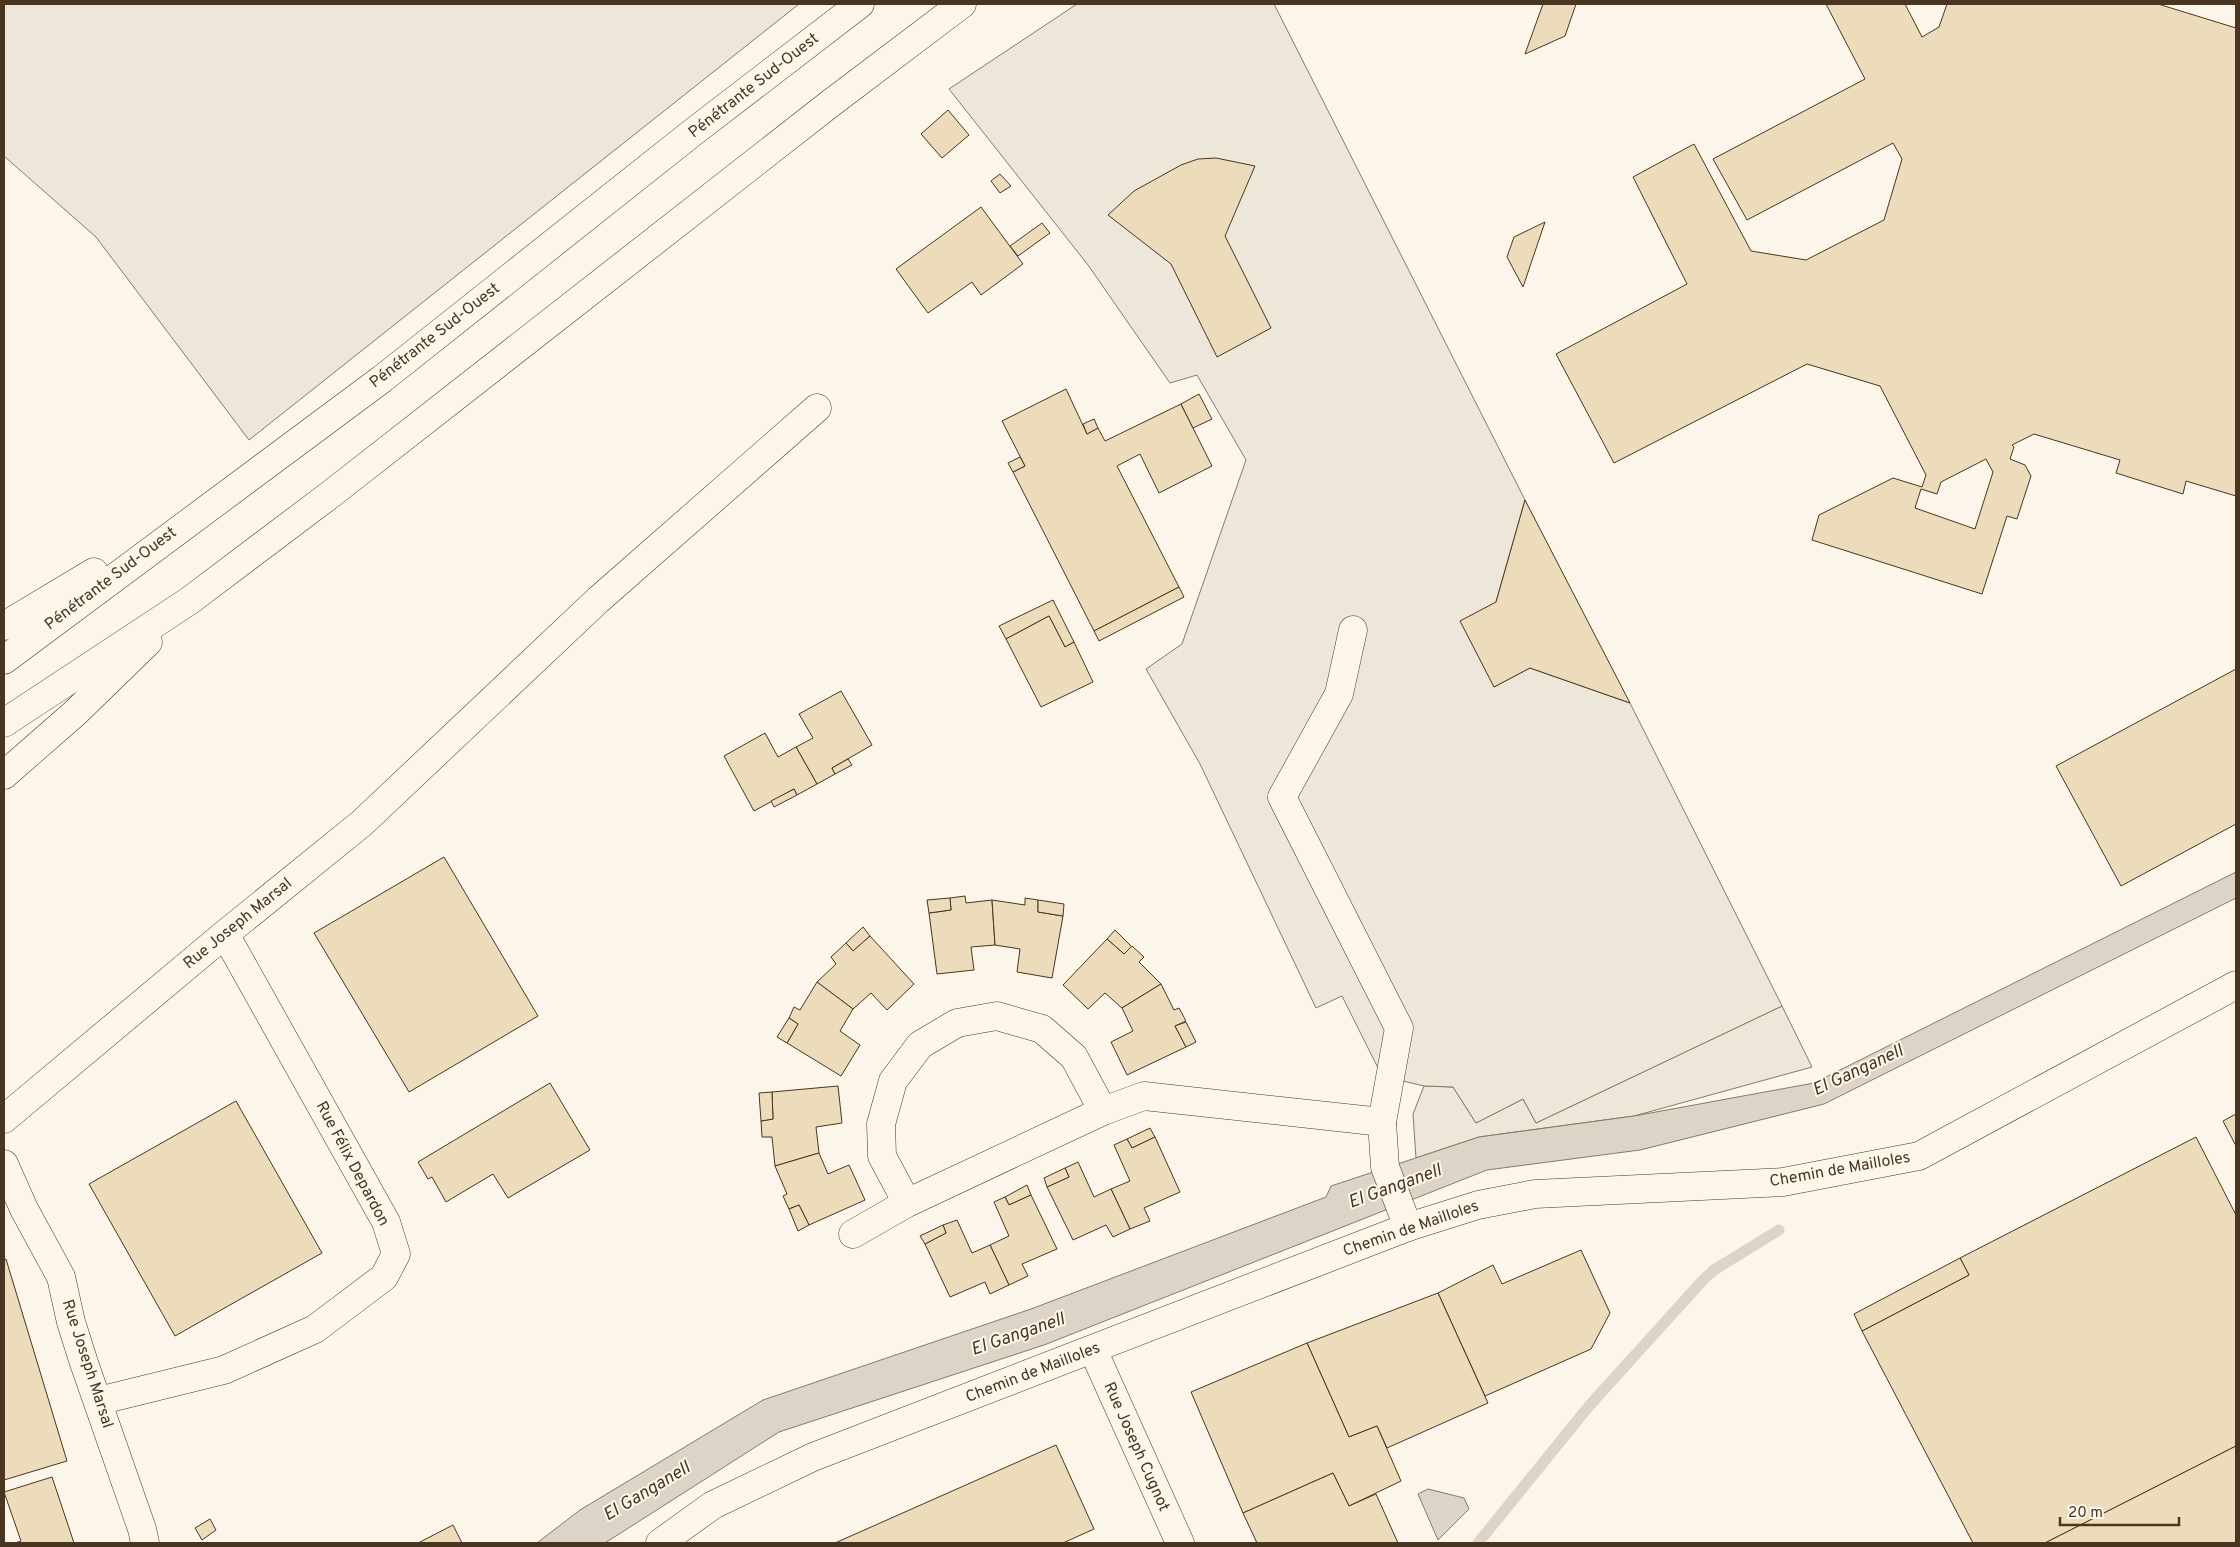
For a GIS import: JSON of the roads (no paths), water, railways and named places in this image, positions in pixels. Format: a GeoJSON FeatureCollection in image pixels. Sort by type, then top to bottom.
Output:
{"type":"FeatureCollection","features":[{"type":"Feature","properties":{"kind":"main road","name":"Pénétrante Sud-Ouest"},"geometry":{"type":"LineString","coordinates":[[4,660],[238,484],[382,379],[860,4]]}},
{"type":"Feature","properties":{"kind":"main road"},"geometry":{"type":"LineString","coordinates":[[4,723],[189,601],[331,494],[831,102],[962,4]]}},
{"type":"Feature","properties":{"kind":"main road","name":"Rue Joseph Marsal"},"geometry":{"type":"LineString","coordinates":[[4,1119],[225,934],[362,823],[606,593],[817,408]]}},
{"type":"Feature","properties":{"kind":"main road"},"geometry":{"type":"LineString","coordinates":[[4,626],[238,484]]}},
{"type":"Feature","properties":{"kind":"main road"},"geometry":{"type":"LineString","coordinates":[[4,774],[75,713],[189,601]]}},
{"type":"Feature","properties":{"kind":"main road"},"geometry":{"type":"LineString","coordinates":[[1353,630],[1338,694],[1282,797],[1399,1028],[1382,1122],[1385,1167],[1403,1215]]}},
{"type":"Feature","properties":{"kind":"main road","name":"Rue Félix Depardon"},"geometry":{"type":"LineString","coordinates":[[98,1401],[224,1370],[315,1328],[384,1277],[396,1254],[386,1222],[225,934]]}},
{"type":"Feature","properties":{"kind":"main road","name":"Chemin de Mailloles"},"geometry":{"type":"LineString","coordinates":[[660,1543],[713,1505],[813,1457],[1093,1350],[1403,1215],[1478,1205],[1536,1194],[1783,1182],[1918,1156],[2236,985]]}},
{"type":"Feature","properties":{"kind":"main road"},"geometry":{"type":"LineString","coordinates":[[907,1203],[882,1156],[882,1124],[893,1081],[920,1045],[957,1023],[997,1016],[1042,1029],[1074,1057],[1103,1111]]}},
{"type":"Feature","properties":{"kind":"main road"},"geometry":{"type":"LineString","coordinates":[[853,1234],[907,1203],[1103,1111],[1144,1096],[1382,1122]]}},
{"type":"Feature","properties":{"kind":"main road","name":"Rue Joseph Marsal"},"geometry":{"type":"LineString","coordinates":[[4,1164],[24,1209],[61,1277],[71,1322],[142,1529],[145,1543]]}},
{"type":"Feature","properties":{"kind":"main road","name":"Rue Joseph Cugnot"},"geometry":{"type":"LineString","coordinates":[[1093,1350],[1180,1543]]}},
{"type":"Feature","properties":{"kind":"water","name":"El Ganganell"},"geometry":{"type":"Polygon","coordinates":[[[2236,872],[2236,898],[1824,1104],[1640,1150],[1487,1170],[1044,1345],[779,1432],[605,1543],[537,1543],[580,1510],[763,1400],[1031,1309],[1326,1197],[1331,1186],[1479,1137],[1634,1116],[1814,1083],[2236,872]]]}},
{"type":"Feature","properties":{"kind":"water"},"geometry":{"type":"Polygon","coordinates":[[[1428,1489],[1464,1498],[1469,1509],[1438,1540],[1418,1494],[1428,1489]]]}},
{"type":"Feature","properties":{"kind":"waterway"},"geometry":{"type":"LineString","coordinates":[[1478,1543],[1589,1406],[1703,1280],[1714,1270],[1779,1230]]}}]}
